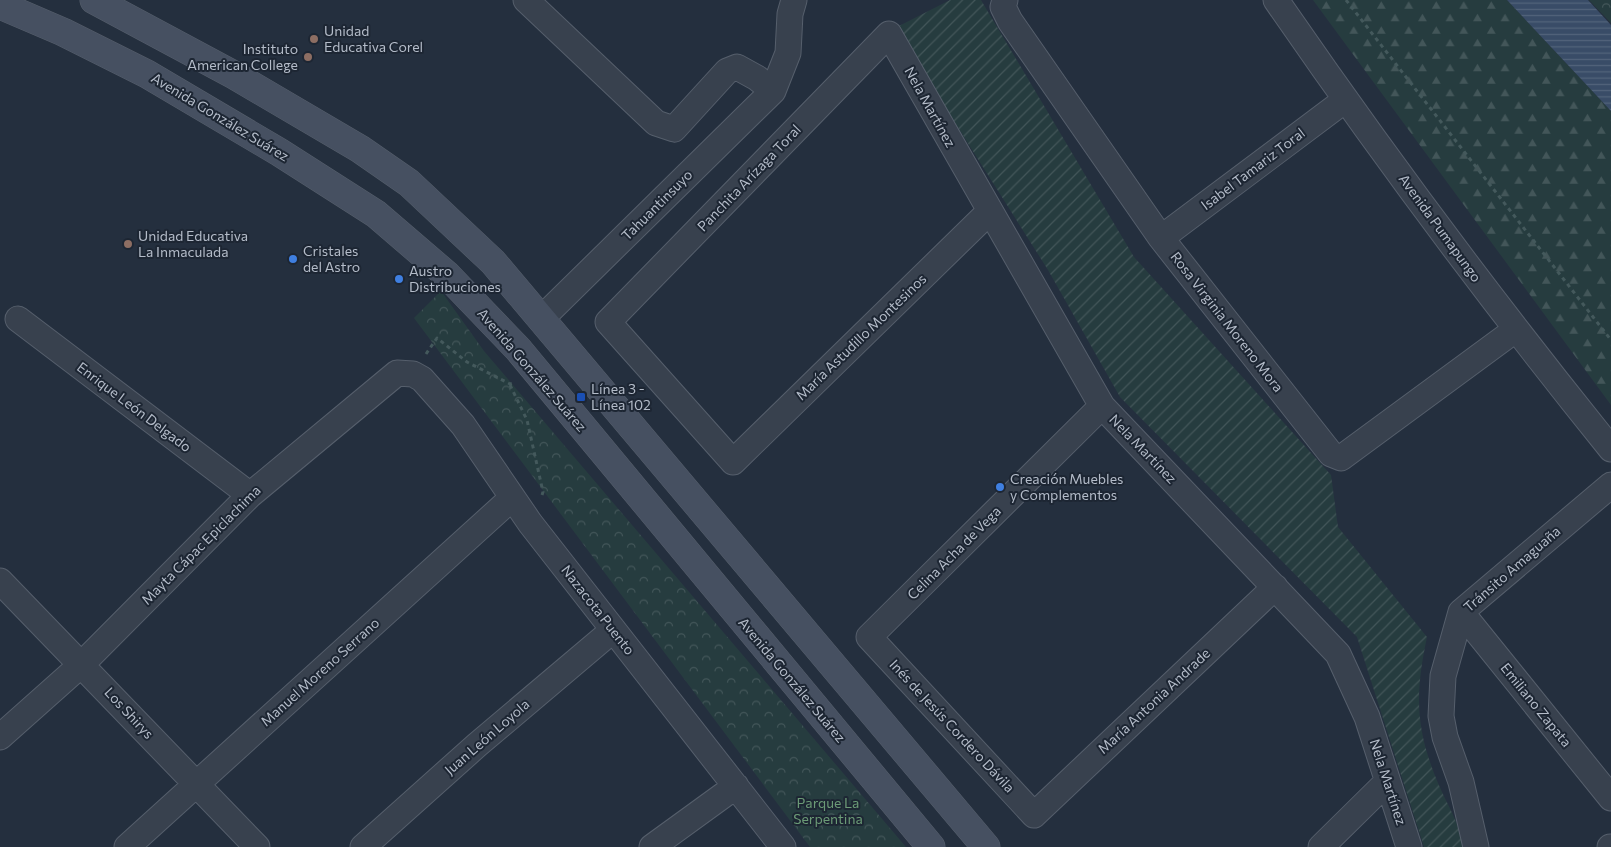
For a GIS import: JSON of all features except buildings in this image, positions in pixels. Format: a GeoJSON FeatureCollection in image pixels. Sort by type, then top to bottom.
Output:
{"type":"FeatureCollection","features":[{"type":"Feature","properties":{"kind":"main road"},"geometry":{"type":"LineString","coordinates":[[94,0],[242,80],[360,149],[409,183],[493,262],[986,847]]}},
{"type":"Feature","properties":{"kind":"main road","name":"Avenida González Suárez"},"geometry":{"type":"LineString","coordinates":[[0,5],[63,32],[147,74],[279,152],[376,214],[447,275],[518,349],[931,847]]}},
{"type":"Feature","properties":{"kind":"street"},"geometry":{"type":"LineString","coordinates":[[543,5],[656,123],[674,129],[727,71],[738,67],[757,78],[773,91],[788,53],[789,23],[794,0]]}},
{"type":"Feature","properties":{"kind":"street","name":"Rosa Virginia Moreno Mora"},"geometry":{"type":"LineString","coordinates":[[1005,0],[1003,7],[1010,21],[1161,238],[1325,446],[1336,457],[1341,458],[1514,330]]}},
{"type":"Feature","properties":{"kind":"street","name":"Avenida Pumapungo"},"geometry":{"type":"LineString","coordinates":[[1276,0],[1345,100],[1514,330],[1611,449]]}},
{"type":"Feature","properties":{"kind":"street","name":"Nela Martínez"},"geometry":{"type":"LineString","coordinates":[[889,34],[989,212],[1102,406],[1338,654],[1367,717],[1409,847]]}},
{"type":"Feature","properties":{"kind":"street","name":"Panchita Arízaga Toral"},"geometry":{"type":"LineString","coordinates":[[733,462],[608,322],[889,34]]}},
{"type":"Feature","properties":{"kind":"street","name":"Tahuantinsuyo"},"geometry":{"type":"LineString","coordinates":[[541,319],[773,91]]}},
{"type":"Feature","properties":{"kind":"street","name":"Isabel Tamariz Toral"},"geometry":{"type":"LineString","coordinates":[[1161,238],[1345,100]]}},
{"type":"Feature","properties":{"kind":"street","name":"María Astudillo Montesinos"},"geometry":{"type":"LineString","coordinates":[[733,462],[989,212]]}},
{"type":"Feature","properties":{"kind":"street","name":"Enrique León Delgado"},"geometry":{"type":"LineString","coordinates":[[18,318],[250,495]]}},
{"type":"Feature","properties":{"kind":"street","name":"Mayta Cápac Epiclachima"},"geometry":{"type":"LineString","coordinates":[[0,737],[82,664],[250,495],[397,373],[413,374]]}},
{"type":"Feature","properties":{"kind":"street","name":"Nazacota Puento"},"geometry":{"type":"LineString","coordinates":[[413,374],[422,379],[463,425],[512,498],[783,847]]}},
{"type":"Feature","properties":{"kind":"street","name":"Celina Acha de Vega"},"geometry":{"type":"LineString","coordinates":[[869,637],[1102,406]]}},
{"type":"Feature","properties":{"kind":"street","name":"Tránsito Amaguaña"},"geometry":{"type":"LineString","coordinates":[[1476,847],[1461,782],[1441,716],[1443,676],[1461,612],[1611,486]]}},
{"type":"Feature","properties":{"kind":"street","name":"Manuel Moreno Serrano"},"geometry":{"type":"LineString","coordinates":[[127,847],[512,498]]}},
{"type":"Feature","properties":{"kind":"street","name":"Los Shirys"},"geometry":{"type":"LineString","coordinates":[[0,581],[257,847]]}},
{"type":"Feature","properties":{"kind":"street","name":"María Antonia Andrade"},"geometry":{"type":"LineString","coordinates":[[1034,815],[1275,587]]}},
{"type":"Feature","properties":{"kind":"street","name":"Emiliano Zapata"},"geometry":{"type":"LineString","coordinates":[[1461,612],[1611,798]]}},
{"type":"Feature","properties":{"kind":"street","name":"Juan León Loyola"},"geometry":{"type":"LineString","coordinates":[[363,847],[476,745],[613,630]]}},
{"type":"Feature","properties":{"kind":"street","name":"Inés de Jesús Cordero Dávila"},"geometry":{"type":"LineString","coordinates":[[869,637],[1034,815]]}},
{"type":"Feature","properties":{"kind":"street"},"geometry":{"type":"LineString","coordinates":[[1321,847],[1387,782]]}},
{"type":"Feature","properties":{"kind":"street"},"geometry":{"type":"LineString","coordinates":[[652,847],[736,786]]}},
{"type":"Feature","properties":{"kind":"path"},"geometry":{"type":"LineString","coordinates":[[1346,0],[1611,340]]}},
{"type":"Feature","properties":{"kind":"path"},"geometry":{"type":"LineString","coordinates":[[413,374],[437,338],[467,362],[510,384],[527,420],[543,492]]}},
{"type":"Feature","properties":{"kind":"path"},"geometry":{"type":"LineString","coordinates":[[510,384],[515,382],[508,363],[518,349]]}},
{"type":"Feature","properties":{"kind":"green space"},"geometry":{"type":"Polygon","coordinates":[[[950,0],[981,0],[1134,257],[1331,475],[1338,527],[1427,637],[1420,676],[1419,711],[1421,728],[1430,763],[1456,822],[1463,847],[1424,847],[1357,637],[1120,397],[1048,270],[895,28],[950,0]]]}},
{"type":"Feature","properties":{"kind":"green space"},"geometry":{"type":"Polygon","coordinates":[[[1313,0],[1507,0],[1611,111],[1611,405],[1313,0]]]}},
{"type":"Feature","properties":{"kind":"green space"},"geometry":{"type":"Polygon","coordinates":[[[1589,0],[1611,0],[1611,23],[1589,0]]]}},
{"type":"Feature","properties":{"kind":"green space","name":"Parque La Serpentina"},"geometry":{"type":"Polygon","coordinates":[[[441,291],[484,351],[906,847],[810,847],[414,318],[441,291]]]}},
{"type":"Feature","properties":{"kind":"water"},"geometry":{"type":"Polygon","coordinates":[[[1507,0],[1588,0],[1611,25],[1611,111],[1507,0]]]}},
{"type":"Feature","properties":{"kind":"place","name":"Unidad Educativa Corel"},"geometry":{"type":"Point","coordinates":[314,39]}},
{"type":"Feature","properties":{"kind":"place","name":"Instituto American College"},"geometry":{"type":"Point","coordinates":[308,57]}},
{"type":"Feature","properties":{"kind":"place","name":"Unidad Educativa La Inmaculada"},"geometry":{"type":"Point","coordinates":[128,244]}},
{"type":"Feature","properties":{"kind":"place","name":"Cristales del Astro"},"geometry":{"type":"Point","coordinates":[293,259]}},
{"type":"Feature","properties":{"kind":"place","name":"Austro Distribuciones"},"geometry":{"type":"Point","coordinates":[399,279]}},
{"type":"Feature","properties":{"kind":"place","name":"Línea 3 - Línea 102"},"geometry":{"type":"Point","coordinates":[581,397]}},
{"type":"Feature","properties":{"kind":"place","name":"Creación Muebles y Complementos"},"geometry":{"type":"Point","coordinates":[1000,487]}}]}
